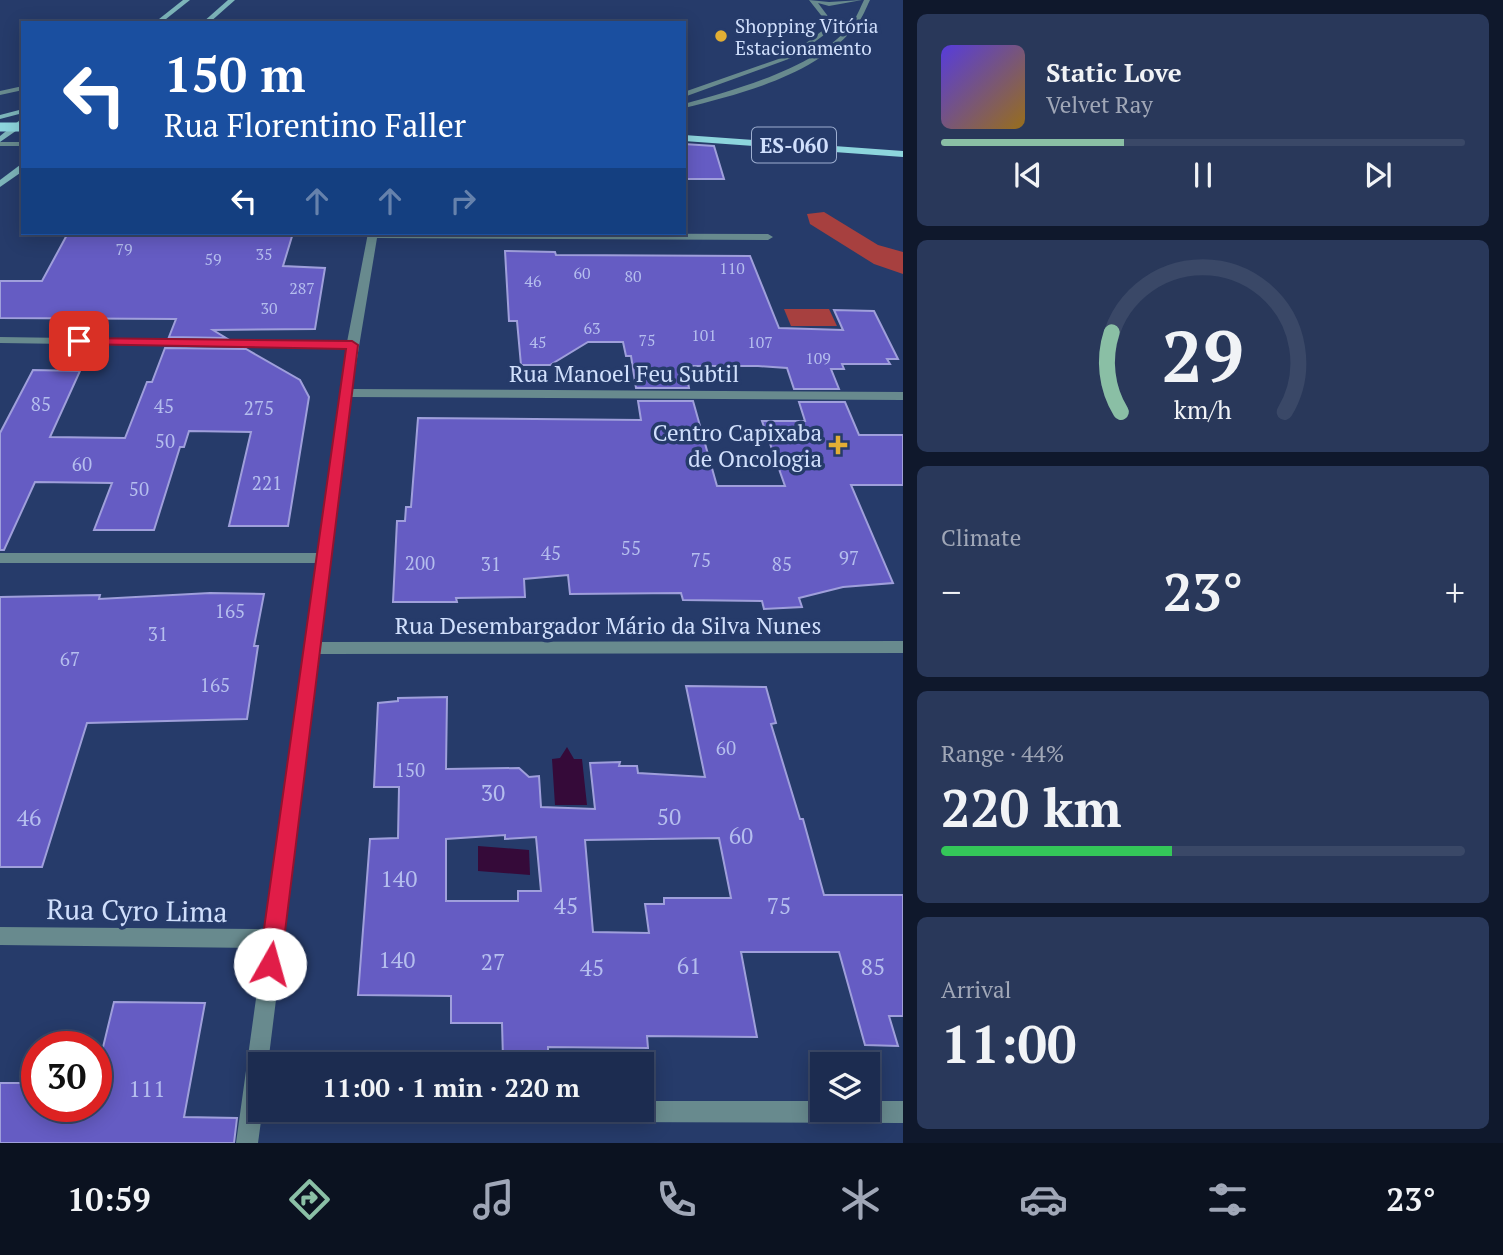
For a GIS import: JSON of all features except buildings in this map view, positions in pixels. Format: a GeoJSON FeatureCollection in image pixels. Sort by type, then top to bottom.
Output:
{"type":"FeatureCollection","features":[{"type":"Feature","properties":{"kind":"main road"},"geometry":{"type":"LineString","coordinates":[[160,21],[187,0]]}},
{"type":"Feature","properties":{"kind":"main road"},"geometry":{"type":"LineString","coordinates":[[207,21],[232,0]]}},
{"type":"Feature","properties":{"kind":"main road"},"geometry":{"type":"LineString","coordinates":[[0,116],[21,113]]}},
{"type":"Feature","properties":{"kind":"main road"},"geometry":{"type":"LineString","coordinates":[[0,127],[21,125]]}},
{"type":"Feature","properties":{"kind":"main road"},"geometry":{"type":"LineString","coordinates":[[0,142],[21,126]]}},
{"type":"Feature","properties":{"kind":"main road","name":"ES-060"},"geometry":{"type":"LineString","coordinates":[[686,138],[903,154]]}},
{"type":"Feature","properties":{"kind":"main road"},"geometry":{"type":"LineString","coordinates":[[0,184],[21,169]]}},
{"type":"Feature","properties":{"kind":"street"},"geometry":{"type":"LineString","coordinates":[[812,0],[829,4],[859,0]]}},
{"type":"Feature","properties":{"kind":"street"},"geometry":{"type":"LineString","coordinates":[[686,94],[792,56],[825,32],[827,19],[812,0]]}},
{"type":"Feature","properties":{"kind":"street"},"geometry":{"type":"LineString","coordinates":[[686,105],[732,93],[780,74],[825,51],[859,20],[867,0]]}},
{"type":"Feature","properties":{"kind":"street"},"geometry":{"type":"LineString","coordinates":[[0,93],[21,88]]}},
{"type":"Feature","properties":{"kind":"street"},"geometry":{"type":"LineString","coordinates":[[0,142],[21,144]]}},
{"type":"Feature","properties":{"kind":"street"},"geometry":{"type":"LineString","coordinates":[[259,1052],[352,345],[373,235]]}},
{"type":"Feature","properties":{"kind":"street"},"geometry":{"type":"LineString","coordinates":[[505,235],[768,237]]}},
{"type":"Feature","properties":{"kind":"street"},"geometry":{"type":"LineString","coordinates":[[0,340],[352,345]]}},
{"type":"Feature","properties":{"kind":"street","name":"Rua Manoel Feu Subtil"},"geometry":{"type":"LineString","coordinates":[[346,393],[903,396]]}},
{"type":"Feature","properties":{"kind":"street"},"geometry":{"type":"LineString","coordinates":[[0,558],[324,558]]}},
{"type":"Feature","properties":{"kind":"street","name":"Rua Desembargador Mário da Silva Nunes"},"geometry":{"type":"LineString","coordinates":[[312,648],[903,647]]}},
{"type":"Feature","properties":{"kind":"street","name":"Rua Cyro Lima"},"geometry":{"type":"LineString","coordinates":[[0,936],[274,939]]}},
{"type":"Feature","properties":{"kind":"street"},"geometry":{"type":"LineString","coordinates":[[654,1111],[903,1112]]}},
{"type":"Feature","properties":{"kind":"street"},"geometry":{"type":"LineString","coordinates":[[247,1143],[250,1122]]}},
{"type":"Feature","properties":{"kind":"shaded area"},"geometry":{"type":"Polygon","coordinates":[[[824,212],[878,245],[903,252],[903,274],[874,264],[810,224],[807,214],[824,212]]]}},
{"type":"Feature","properties":{"kind":"shaded area"},"geometry":{"type":"Polygon","coordinates":[[[784,309],[829,309],[837,326],[791,326],[784,309]]]}},
{"type":"Feature","properties":{"kind":"shaded area"},"geometry":{"type":"Polygon","coordinates":[[[567,747],[574,759],[582,759],[587,805],[555,805],[552,759],[560,758],[567,747]]]}},
{"type":"Feature","properties":{"kind":"shaded area"},"geometry":{"type":"Polygon","coordinates":[[[478,846],[529,850],[530,875],[478,871],[478,846]]]}},
{"type":"Feature","properties":{"kind":"place","name":"Shopping Vitória Estacionamento"},"geometry":{"type":"Point","coordinates":[721,36]}},
{"type":"Feature","properties":{"kind":"place","name":"Centro Capixaba de Oncologia"},"geometry":{"type":"Point","coordinates":[838,445]}},
{"type":"Feature","properties":{"kind":"route"},"geometry":{"type":"LineString","coordinates":[[79,341],[352,345],[270,964]]}}]}
